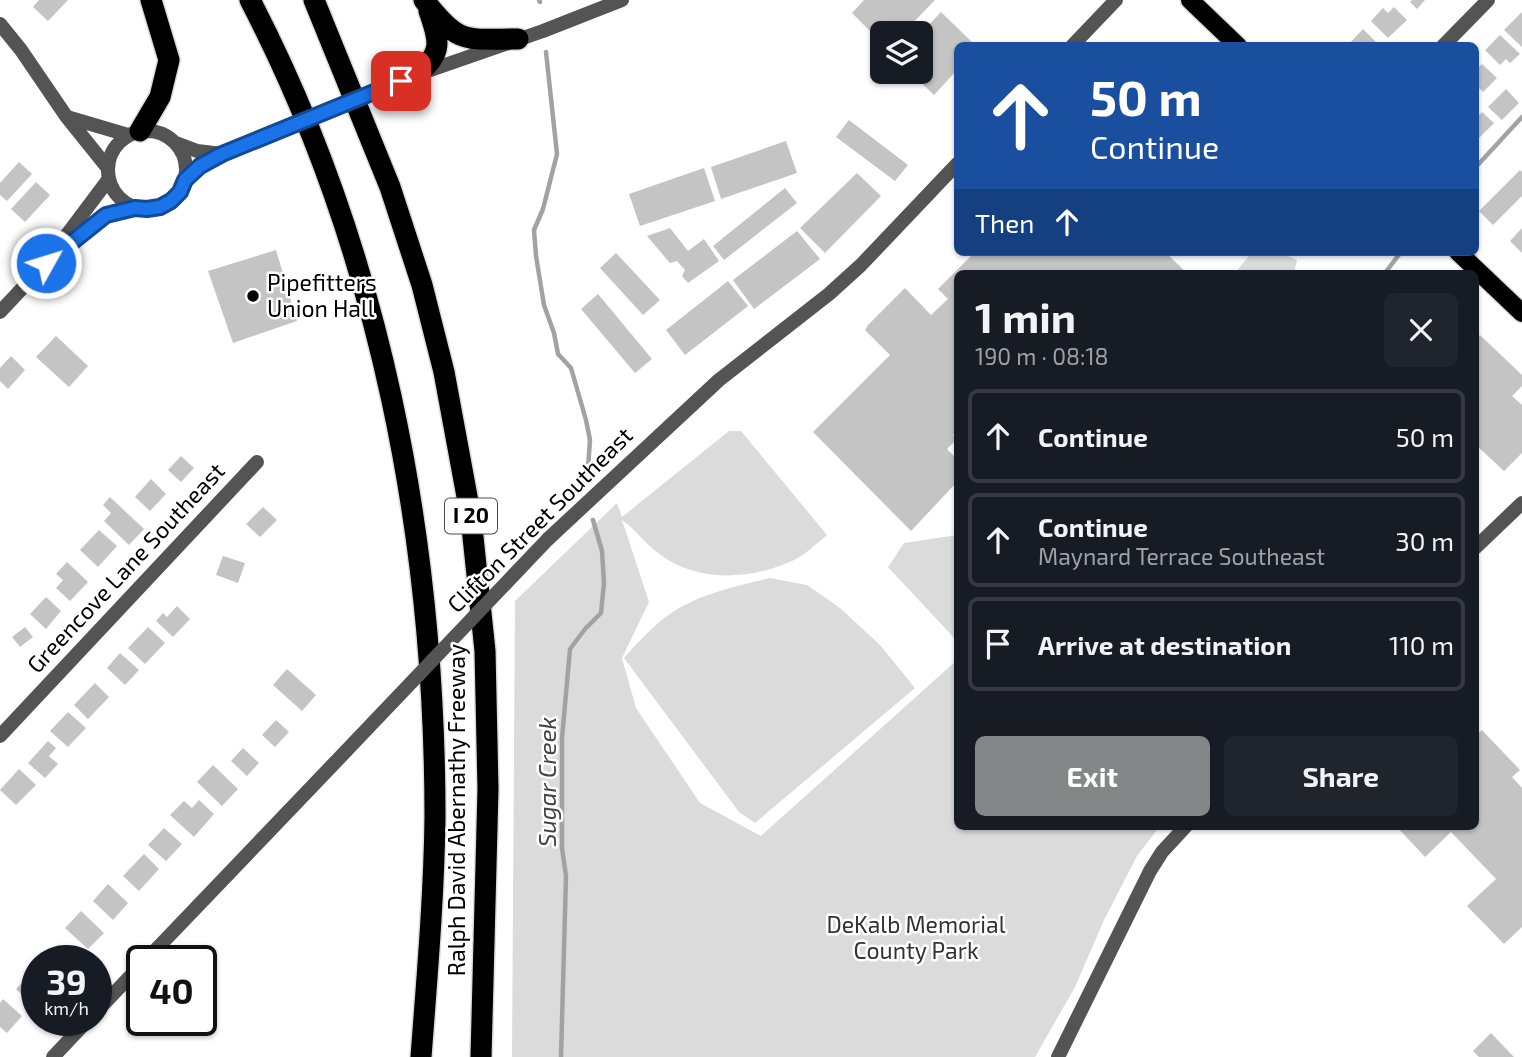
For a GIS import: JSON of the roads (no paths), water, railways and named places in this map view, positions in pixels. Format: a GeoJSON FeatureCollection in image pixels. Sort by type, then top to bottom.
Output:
{"type":"FeatureCollection","features":[{"type":"Feature","properties":{"kind":"highway"},"geometry":{"type":"LineString","coordinates":[[134,133],[160,97],[169,60],[151,0]]}},
{"type":"Feature","properties":{"kind":"highway","name":"Ralph David Abernathy Freeway"},"geometry":{"type":"LineString","coordinates":[[250,0],[317,149],[358,264],[384,370],[412,508],[424,598],[432,711],[435,817],[421,1057]]}},
{"type":"Feature","properties":{"kind":"highway","name":"Ralph David Abernathy Freeway"},"geometry":{"type":"LineString","coordinates":[[314,0],[390,187],[422,285],[444,372],[471,518],[485,651],[488,789],[481,1052]]}},
{"type":"Feature","properties":{"kind":"highway"},"geometry":{"type":"LineString","coordinates":[[424,0],[450,31],[467,39],[518,39]]}},
{"type":"Feature","properties":{"kind":"highway"},"geometry":{"type":"LineString","coordinates":[[409,78],[430,64],[436,52],[435,27],[424,0]]}},
{"type":"Feature","properties":{"kind":"highway"},"geometry":{"type":"LineString","coordinates":[[408,1057],[427,977]]}},
{"type":"Feature","properties":{"kind":"main road"},"geometry":{"type":"LineString","coordinates":[[1190,0],[1234,42]]}},
{"type":"Feature","properties":{"kind":"main road"},"geometry":{"type":"LineString","coordinates":[[1462,256],[1477,270]]}},
{"type":"Feature","properties":{"kind":"main road"},"geometry":{"type":"LineString","coordinates":[[1479,272],[1522,313]]}},
{"type":"Feature","properties":{"kind":"street"},"geometry":{"type":"LineString","coordinates":[[185,180],[200,166],[222,154],[409,78],[622,0]]}},
{"type":"Feature","properties":{"kind":"street"},"geometry":{"type":"LineString","coordinates":[[1076,42],[1116,0]]}},
{"type":"Feature","properties":{"kind":"street"},"geometry":{"type":"LineString","coordinates":[[1447,42],[1488,0]]}},
{"type":"Feature","properties":{"kind":"street"},"geometry":{"type":"LineString","coordinates":[[0,24],[108,173],[114,192],[135,208]]}},
{"type":"Feature","properties":{"kind":"street"},"geometry":{"type":"LineString","coordinates":[[0,312],[46,263],[106,215],[135,208],[160,207],[180,192],[185,180],[183,155],[166,135],[154,131],[134,133],[82,123],[66,116]]}},
{"type":"Feature","properties":{"kind":"street"},"geometry":{"type":"LineString","coordinates":[[46,263],[108,173],[110,154],[118,143],[134,133]]}},
{"type":"Feature","properties":{"kind":"street"},"geometry":{"type":"LineString","coordinates":[[176,144],[197,151],[222,154]]}},
{"type":"Feature","properties":{"kind":"street","name":"Clifton Street Southeast"},"geometry":{"type":"LineString","coordinates":[[159,945],[548,539],[719,380],[837,287],[954,167]]}},
{"type":"Feature","properties":{"kind":"street","name":"Greencove Lane Southeast"},"geometry":{"type":"LineString","coordinates":[[0,736],[257,462]]}},
{"type":"Feature","properties":{"kind":"street"},"geometry":{"type":"LineString","coordinates":[[1479,544],[1522,503]]}},
{"type":"Feature","properties":{"kind":"street"},"geometry":{"type":"LineString","coordinates":[[1058,1057],[1150,871],[1162,852],[1182,830]]}},
{"type":"Feature","properties":{"kind":"street","name":"Clifton Street Southeast"},"geometry":{"type":"LineString","coordinates":[[112,995],[126,980]]}},
{"type":"Feature","properties":{"kind":"street"},"geometry":{"type":"LineString","coordinates":[[53,1057],[73,1036]]}},
{"type":"Feature","properties":{"kind":"waterway","name":"Sugar Creek"},"geometry":{"type":"LineString","coordinates":[[546,52],[557,154],[543,209],[534,230],[536,256],[544,305],[558,354],[571,368],[586,420],[590,440],[588,468]]}},
{"type":"Feature","properties":{"kind":"waterway"},"geometry":{"type":"LineString","coordinates":[[1479,164],[1522,117]]}},
{"type":"Feature","properties":{"kind":"waterway"},"geometry":{"type":"LineString","coordinates":[[1387,270],[1398,256]]}},
{"type":"Feature","properties":{"kind":"waterway","name":"Sugar Creek"},"geometry":{"type":"LineString","coordinates":[[561,1057],[566,876],[562,848],[562,738],[570,649],[601,613],[604,583],[602,551],[593,520]]}},
{"type":"Feature","properties":{"kind":"place","name":"Pipefitters Union Hall"},"geometry":{"type":"Point","coordinates":[253,296]}},
{"type":"Feature","properties":{"kind":"park label","name":"DeKalb Memorial County Park"},"geometry":{"type":"Point","coordinates":[916,938]}}]}
